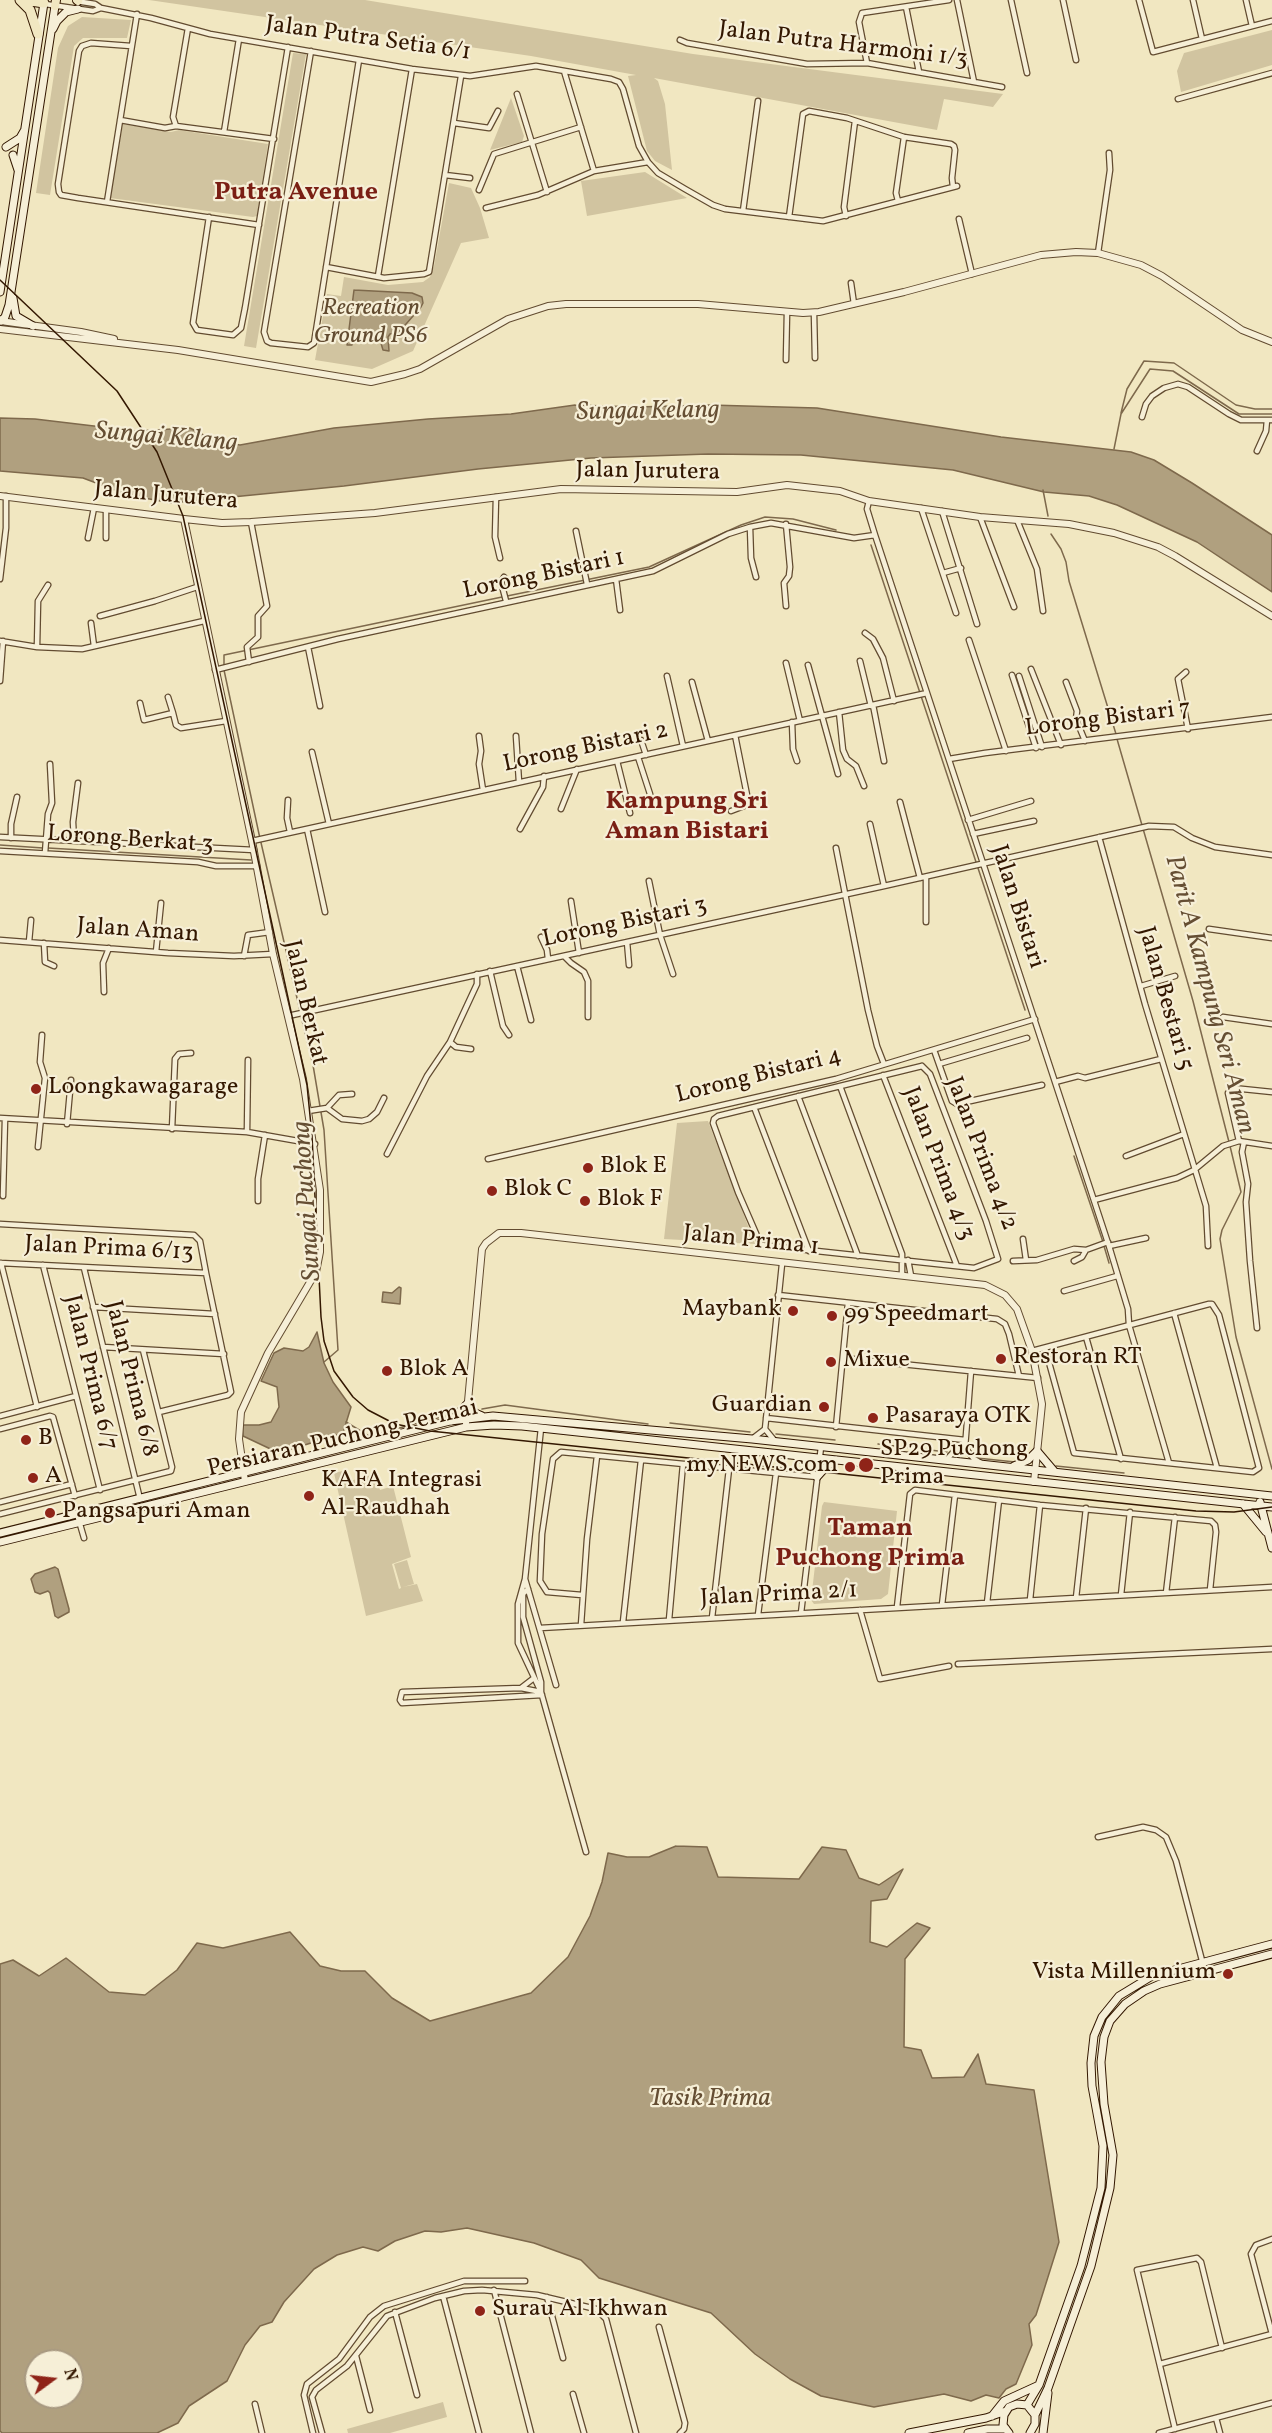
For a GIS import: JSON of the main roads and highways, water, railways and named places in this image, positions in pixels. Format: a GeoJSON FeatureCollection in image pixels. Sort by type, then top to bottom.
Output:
{"type":"FeatureCollection","features":[{"type":"Feature","properties":{"kind":"highway"},"geometry":{"type":"LineString","coordinates":[[22,0],[44,2]]}},
{"type":"Feature","properties":{"kind":"highway"},"geometry":{"type":"LineString","coordinates":[[22,0],[30,10],[38,34]]}},
{"type":"Feature","properties":{"kind":"main road"},"geometry":{"type":"LineString","coordinates":[[0,292],[44,2]]}},
{"type":"Feature","properties":{"kind":"main road"},"geometry":{"type":"LineString","coordinates":[[49,38],[57,21],[77,2]]}},
{"type":"Feature","properties":{"kind":"main road"},"geometry":{"type":"LineString","coordinates":[[0,323],[9,305],[56,3]]}},
{"type":"Feature","properties":{"kind":"main road"},"geometry":{"type":"LineString","coordinates":[[6,147],[20,138],[25,128]]}},
{"type":"Feature","properties":{"kind":"main road"},"geometry":{"type":"LineString","coordinates":[[22,153],[33,143]]}},
{"type":"Feature","properties":{"kind":"main road"},"geometry":{"type":"LineString","coordinates":[[22,153],[30,166]]}},
{"type":"Feature","properties":{"kind":"main road"},"geometry":{"type":"LineString","coordinates":[[13,155],[18,176]]}},
{"type":"Feature","properties":{"kind":"main road"},"geometry":{"type":"LineString","coordinates":[[14,269],[14,311],[22,321],[33,326]]}},
{"type":"Feature","properties":{"kind":"main road"},"geometry":{"type":"LineString","coordinates":[[0,280],[3,270]]}},
{"type":"Feature","properties":{"kind":"main road"},"geometry":{"type":"LineString","coordinates":[[450,1421],[467,1404],[475,1413],[484,1417]]}},
{"type":"Feature","properties":{"kind":"main road","name":"Persiaran Puchong Permai"},"geometry":{"type":"LineString","coordinates":[[0,1533],[246,1481],[484,1417],[542,1419],[753,1439],[1271,1496]]}},
{"type":"Feature","properties":{"kind":"main road","name":"Persiaran Puchong Permai"},"geometry":{"type":"LineString","coordinates":[[0,1542],[140,1498],[450,1421],[658,1440],[1272,1506]]}},
{"type":"Feature","properties":{"kind":"main road"},"geometry":{"type":"LineString","coordinates":[[658,1431],[658,1440]]}},
{"type":"Feature","properties":{"kind":"main road"},"geometry":{"type":"LineString","coordinates":[[1012,1467],[1028,1460],[1037,1451],[1054,1471]]}},
{"type":"Feature","properties":{"kind":"main road"},"geometry":{"type":"LineString","coordinates":[[796,1456],[809,1465],[817,1477],[836,1460]]}},
{"type":"Feature","properties":{"kind":"main road"},"geometry":{"type":"LineString","coordinates":[[1258,1495],[1272,1548]]}},
{"type":"Feature","properties":{"kind":"main road"},"geometry":{"type":"LineString","coordinates":[[1271,1496],[1272,1506]]}},
{"type":"Feature","properties":{"kind":"main road"},"geometry":{"type":"LineString","coordinates":[[1243,1504],[1269,1537]]}},
{"type":"Feature","properties":{"kind":"main road"},"geometry":{"type":"LineString","coordinates":[[1026,2406],[1039,2385],[1081,2266],[1101,2188],[1103,2146],[1092,2086],[1091,2063],[1094,2036],[1102,2017],[1110,2006],[1137,1984],[1152,1976],[1272,1944]]}},
{"type":"Feature","properties":{"kind":"main road"},"geometry":{"type":"LineString","coordinates":[[1031,2433],[1035,2424],[1035,2415],[1048,2388],[1091,2266],[1110,2188],[1113,2155],[1103,2098],[1101,2062],[1104,2037],[1110,2021],[1117,2011],[1144,1991],[1160,1984],[1272,1954]]}},
{"type":"Feature","properties":{"kind":"main road"},"geometry":{"type":"LineString","coordinates":[[992,2416],[1004,2401],[1039,2385]]}},
{"type":"Feature","properties":{"kind":"main road"},"geometry":{"type":"LineString","coordinates":[[1043,2433],[1048,2388]]}},
{"type":"Feature","properties":{"kind":"main road"},"geometry":{"type":"LineString","coordinates":[[909,2433],[992,2416],[1017,2404],[1026,2406],[1035,2415]]}},
{"type":"Feature","properties":{"kind":"main road"},"geometry":{"type":"LineString","coordinates":[[968,2433],[1007,2431],[1003,2420],[1006,2411]]}},
{"type":"Feature","properties":{"kind":"water"},"geometry":{"type":"Polygon","coordinates":[[[354,290],[412,293],[422,297],[421,307],[399,332],[390,334],[388,337],[389,351],[383,350],[380,340],[374,339],[355,339],[352,345],[347,345],[354,290]]]}},
{"type":"Feature","properties":{"kind":"water","name":"Sungai Kelang"},"geometry":{"type":"Polygon","coordinates":[[[575,405],[817,408],[1001,437],[1131,452],[1154,460],[1272,535],[1272,592],[1197,542],[1117,505],[1089,496],[1044,492],[953,470],[801,455],[708,454],[591,458],[171,503],[128,495],[83,478],[0,471],[0,418],[35,419],[136,431],[190,428],[215,441],[240,445],[334,428],[511,414],[575,405]]]}},
{"type":"Feature","properties":{"kind":"water"},"geometry":{"type":"Polygon","coordinates":[[[399,1287],[401,1288],[400,1304],[382,1302],[383,1292],[392,1293],[399,1287]]]}},
{"type":"Feature","properties":{"kind":"water"},"geometry":{"type":"Polygon","coordinates":[[[317,1332],[324,1363],[333,1382],[351,1407],[343,1433],[279,1453],[243,1436],[242,1425],[271,1422],[279,1407],[277,1387],[261,1381],[274,1353],[284,1348],[303,1351],[309,1347],[317,1332]]]}},
{"type":"Feature","properties":{"kind":"water"},"geometry":{"type":"Polygon","coordinates":[[[55,1567],[58,1569],[69,1609],[69,1612],[58,1618],[55,1616],[50,1593],[48,1591],[40,1594],[35,1592],[31,1579],[35,1574],[55,1567]]]}},
{"type":"Feature","properties":{"kind":"water","name":"Tasik Prima"},"geometry":{"type":"Polygon","coordinates":[[[676,1846],[707,1847],[718,1877],[799,1879],[822,1847],[846,1850],[859,1878],[879,1885],[903,1869],[887,1899],[871,1901],[870,1942],[887,1947],[917,1923],[930,1928],[905,1959],[904,2047],[921,2050],[932,2078],[964,2077],[978,2054],[986,2084],[1034,2090],[1059,2242],[1036,2315],[1029,2324],[1032,2345],[1016,2384],[1006,2389],[999,2398],[986,2395],[971,2401],[944,2394],[874,2407],[821,2396],[790,2379],[755,2354],[711,2313],[599,2278],[581,2260],[534,2243],[467,2228],[441,2232],[425,2231],[395,2241],[378,2251],[363,2247],[337,2255],[314,2269],[284,2302],[272,2322],[260,2326],[245,2345],[227,2381],[189,2406],[178,2423],[157,2433],[2,2433],[0,2431],[0,1964],[13,1960],[39,1976],[66,1958],[109,1992],[145,1995],[177,1970],[197,1943],[223,1948],[290,1932],[320,1966],[341,1971],[365,1971],[392,1998],[430,2021],[531,1993],[568,1957],[590,1916],[602,1882],[608,1853],[627,1857],[649,1857],[676,1846]]]}},
{"type":"Feature","properties":{"kind":"waterway"},"geometry":{"type":"LineString","coordinates":[[1121,413],[1127,389],[1144,361],[1174,363],[1236,405],[1255,409],[1272,409]]}},
{"type":"Feature","properties":{"kind":"waterway"},"geometry":{"type":"LineString","coordinates":[[1114,449],[1121,414],[1150,369],[1173,371],[1239,414],[1272,414]]}},
{"type":"Feature","properties":{"kind":"waterway","name":"Parit A Kampung Seri Aman"},"geometry":{"type":"LineString","coordinates":[[1043,490],[1048,516]]}},
{"type":"Feature","properties":{"kind":"waterway"},"geometry":{"type":"LineString","coordinates":[[507,596],[649,567],[741,525],[765,517],[793,519],[836,530]]}},
{"type":"Feature","properties":{"kind":"waterway","name":"Parit A Kampung Seri Aman"},"geometry":{"type":"LineString","coordinates":[[1051,534],[1066,562],[1069,581],[1116,734]]}},
{"type":"Feature","properties":{"kind":"waterway"},"geometry":{"type":"LineString","coordinates":[[871,545],[1025,1010]]}},
{"type":"Feature","properties":{"kind":"waterway"},"geometry":{"type":"LineString","coordinates":[[224,666],[224,655],[502,597]]}},
{"type":"Feature","properties":{"kind":"waterway"},"geometry":{"type":"LineString","coordinates":[[224,670],[300,1011]]}},
{"type":"Feature","properties":{"kind":"waterway","name":"Parit A Kampung Seri Aman"},"geometry":{"type":"LineString","coordinates":[[1117,739],[1193,1001],[1229,1142]]}},
{"type":"Feature","properties":{"kind":"waterway","name":"Sungai Puchong"},"geometry":{"type":"LineString","coordinates":[[0,845],[43,848]]}},
{"type":"Feature","properties":{"kind":"waterway","name":"Sungai Puchong"},"geometry":{"type":"LineString","coordinates":[[48,848],[251,860]]}},
{"type":"Feature","properties":{"kind":"waterway","name":"Sungai Puchong"},"geometry":{"type":"LineString","coordinates":[[301,1016],[313,1065],[324,1130],[338,1350],[324,1362]]}},
{"type":"Feature","properties":{"kind":"waterway","name":"Parit A Kampung Seri Aman"},"geometry":{"type":"LineString","coordinates":[[1230,1146],[1241,1192],[1222,1230],[1220,1239],[1236,1337],[1272,1469]]}},
{"type":"Feature","properties":{"kind":"waterway"},"geometry":{"type":"LineString","coordinates":[[1074,1156],[1103,1242]]}},
{"type":"Feature","properties":{"kind":"waterway"},"geometry":{"type":"LineString","coordinates":[[1104,1246],[1109,1263]]}},
{"type":"Feature","properties":{"kind":"waterway","name":"Sungai Puchong"},"geometry":{"type":"LineString","coordinates":[[482,1409],[505,1405],[648,1424]]}},
{"type":"Feature","properties":{"kind":"waterway","name":"Sungai Puchong"},"geometry":{"type":"LineString","coordinates":[[346,1422],[369,1436],[445,1416]]}},
{"type":"Feature","properties":{"kind":"waterway","name":"Sungai Puchong"},"geometry":{"type":"LineString","coordinates":[[670,1423],[750,1432]]}},
{"type":"Feature","properties":{"kind":"waterway","name":"Sungai Puchong"},"geometry":{"type":"LineString","coordinates":[[776,1434],[835,1440]]}},
{"type":"Feature","properties":{"kind":"waterway","name":"Sungai Puchong"},"geometry":{"type":"LineString","coordinates":[[878,1444],[947,1452]]}},
{"type":"Feature","properties":{"kind":"waterway","name":"Sungai Puchong"},"geometry":{"type":"LineString","coordinates":[[977,1458],[1015,1462]]}},
{"type":"Feature","properties":{"kind":"waterway","name":"Sungai Puchong"},"geometry":{"type":"LineString","coordinates":[[1056,1466],[1124,1473]]}},
{"type":"Feature","properties":{"kind":"tram line"},"geometry":{"type":"LineString","coordinates":[[0,280],[117,391],[157,452],[183,516],[307,1085],[324,1341],[334,1371],[353,1397],[368,1410],[395,1424],[430,1431],[1196,1511],[1234,1512],[1272,1507]]}},
{"type":"Feature","properties":{"kind":"place","name":"Loongkawagarage"},"geometry":{"type":"Point","coordinates":[36,1089]}},
{"type":"Feature","properties":{"kind":"place","name":"Blok E"},"geometry":{"type":"Point","coordinates":[588,1168]}},
{"type":"Feature","properties":{"kind":"place","name":"Blok C"},"geometry":{"type":"Point","coordinates":[492,1191]}},
{"type":"Feature","properties":{"kind":"place","name":"Blok F"},"geometry":{"type":"Point","coordinates":[585,1201]}},
{"type":"Feature","properties":{"kind":"place","name":"Maybank"},"geometry":{"type":"Point","coordinates":[793,1311]}},
{"type":"Feature","properties":{"kind":"place","name":"99 Speedmart"},"geometry":{"type":"Point","coordinates":[832,1316]}},
{"type":"Feature","properties":{"kind":"place","name":"Restoran RT"},"geometry":{"type":"Point","coordinates":[1001,1359]}},
{"type":"Feature","properties":{"kind":"place","name":"Mixue"},"geometry":{"type":"Point","coordinates":[831,1362]}},
{"type":"Feature","properties":{"kind":"place","name":"Blok A"},"geometry":{"type":"Point","coordinates":[387,1371]}},
{"type":"Feature","properties":{"kind":"place","name":"Guardian"},"geometry":{"type":"Point","coordinates":[824,1407]}},
{"type":"Feature","properties":{"kind":"place","name":"Pasaraya OTK"},"geometry":{"type":"Point","coordinates":[873,1418]}},
{"type":"Feature","properties":{"kind":"place","name":"B"},"geometry":{"type":"Point","coordinates":[26,1440]}},
{"type":"Feature","properties":{"kind":"place","name":"SP29 Puchong Prima"},"geometry":{"type":"Point","coordinates":[866,1465]}},
{"type":"Feature","properties":{"kind":"place","name":"myNEWS.com"},"geometry":{"type":"Point","coordinates":[850,1467]}},
{"type":"Feature","properties":{"kind":"place","name":"A"},"geometry":{"type":"Point","coordinates":[33,1478]}},
{"type":"Feature","properties":{"kind":"place","name":"KAFA Integrasi Al-Raudhah"},"geometry":{"type":"Point","coordinates":[309,1496]}},
{"type":"Feature","properties":{"kind":"place","name":"Pangsapuri Aman"},"geometry":{"type":"Point","coordinates":[50,1513]}},
{"type":"Feature","properties":{"kind":"place","name":"Vista Millennium"},"geometry":{"type":"Point","coordinates":[1228,1974]}},
{"type":"Feature","properties":{"kind":"place","name":"Surau Al Ikhwan"},"geometry":{"type":"Point","coordinates":[480,2311]}},
{"type":"Feature","properties":{"kind":"district","name":"Putra Avenue"},"geometry":{"type":"Point","coordinates":[296,194]}},
{"type":"Feature","properties":{"kind":"district","name":"Kampung Sri Aman Bistari"},"geometry":{"type":"Point","coordinates":[687,818]}},
{"type":"Feature","properties":{"kind":"district","name":"Taman Puchong Prima"},"geometry":{"type":"Point","coordinates":[870,1545]}},
{"type":"Feature","properties":{"kind":"park label","name":"Recreation Ground PS6"},"geometry":{"type":"Point","coordinates":[371,324]}}]}
